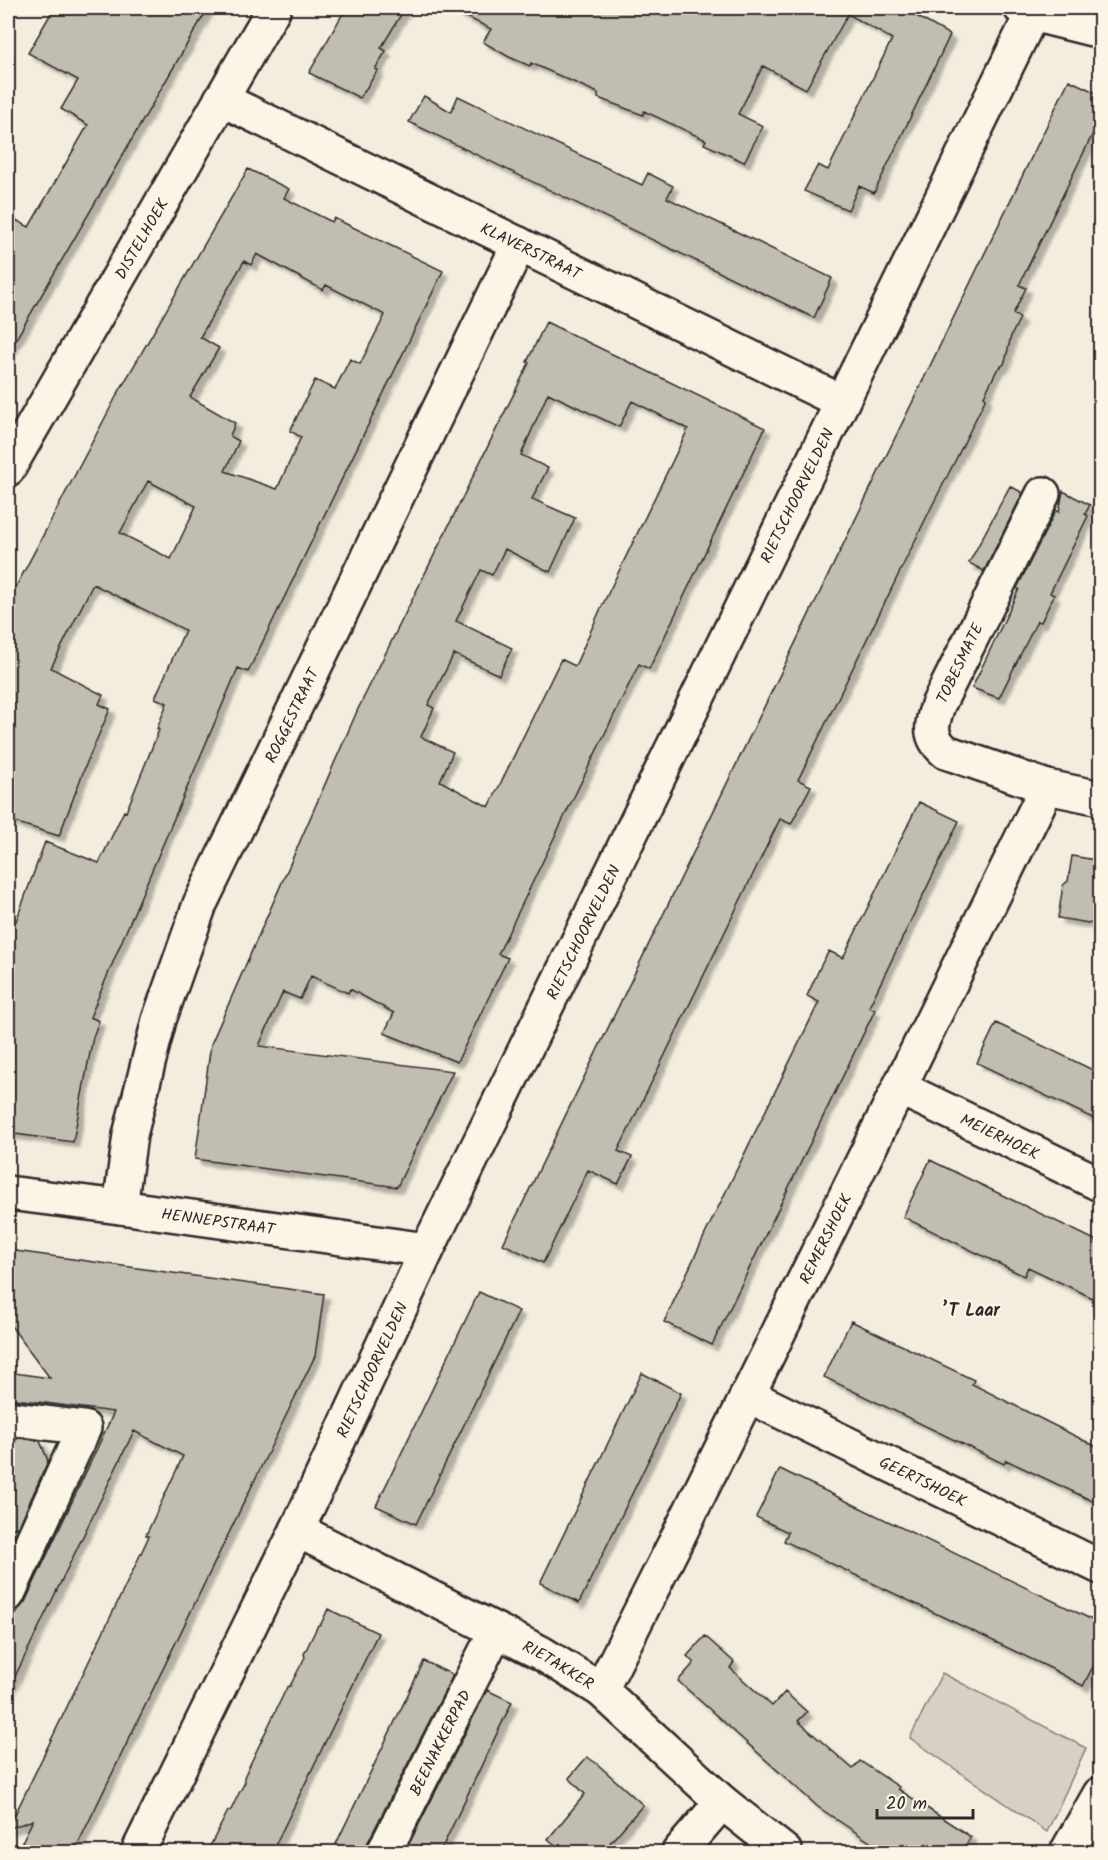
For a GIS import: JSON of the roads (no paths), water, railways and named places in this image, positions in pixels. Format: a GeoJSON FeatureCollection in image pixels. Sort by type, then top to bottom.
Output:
{"type":"FeatureCollection","features":[{"type":"Feature","properties":{"kind":"street","name":"DISTELHOEK"},"geometry":{"type":"LineString","coordinates":[[8,469],[274,8]]}},
{"type":"Feature","properties":{"kind":"street"},"geometry":{"type":"LineString","coordinates":[[1026,11],[1101,31]]}},
{"type":"Feature","properties":{"kind":"street","name":"RIETSCHOORVELDEN"},"geometry":{"type":"LineString","coordinates":[[138,1852],[297,1530],[427,1250],[843,402],[1026,11]]}},
{"type":"Feature","properties":{"kind":"street","name":"KLAVERSTRAAT"},"geometry":{"type":"LineString","coordinates":[[221,99],[843,402]]}},
{"type":"Feature","properties":{"kind":"street","name":"ROGGESTRAAT"},"geometry":{"type":"LineString","coordinates":[[120,1207],[130,1135],[159,1020],[200,904],[519,244]]}},
{"type":"Feature","properties":{"kind":"street","name":"TOBESMATE"},"geometry":{"type":"LineString","coordinates":[[1043,494],[938,705],[933,720],[933,734],[936,744],[946,752],[1047,786],[1101,798]]}},
{"type":"Feature","properties":{"kind":"street","name":"REMERSHOEK"},"geometry":{"type":"LineString","coordinates":[[601,1690],[1047,786]]}},
{"type":"Feature","properties":{"kind":"street","name":"MEIERHOEK"},"geometry":{"type":"LineString","coordinates":[[900,1088],[1101,1184]]}},
{"type":"Feature","properties":{"kind":"street","name":"HENNEPSTRAAT"},"geometry":{"type":"LineString","coordinates":[[8,1193],[427,1250]]}},
{"type":"Feature","properties":{"kind":"street","name":"GEERTSHOEK"},"geometry":{"type":"LineString","coordinates":[[747,1395],[1101,1567]]}},
{"type":"Feature","properties":{"kind":"street"},"geometry":{"type":"LineString","coordinates":[[8,1418],[84,1428],[8,1594]]}},
{"type":"Feature","properties":{"kind":"street","name":"RIETAKKER"},"geometry":{"type":"LineString","coordinates":[[297,1530],[541,1653],[601,1690],[722,1802],[785,1852]]}},
{"type":"Feature","properties":{"kind":"street","name":"BEENAKKERPAD"},"geometry":{"type":"LineString","coordinates":[[384,1852],[496,1631]]}},
{"type":"Feature","properties":{"kind":"street"},"geometry":{"type":"LineString","coordinates":[[1067,1852],[1101,1794]]}},
{"type":"Feature","properties":{"kind":"street"},"geometry":{"type":"LineString","coordinates":[[679,1852],[722,1802]]}},
{"type":"Feature","properties":{"kind":"district","name":"’T Laar"},"geometry":{"type":"Point","coordinates":[971,1310]}}]}
